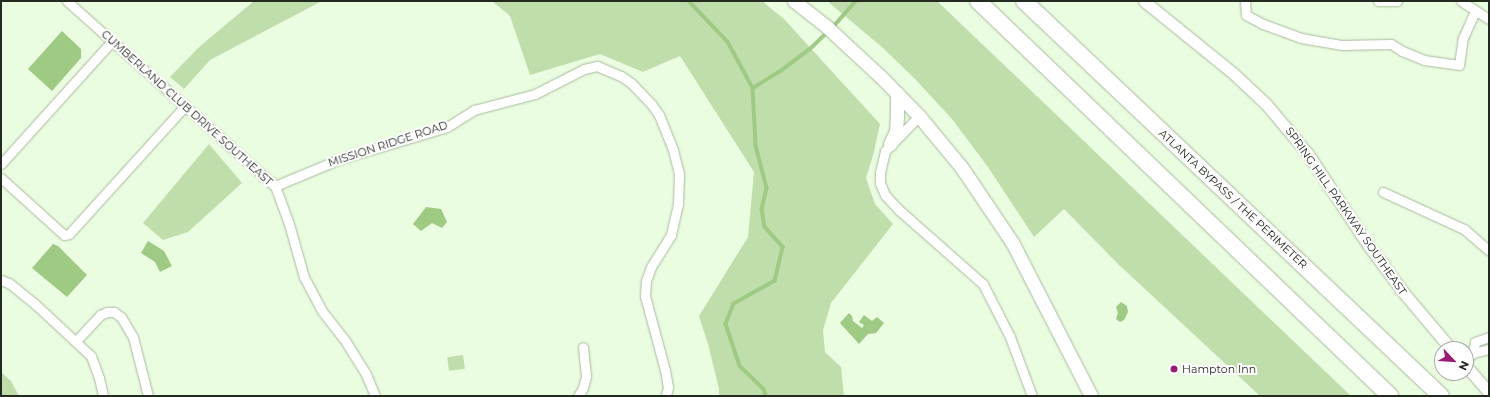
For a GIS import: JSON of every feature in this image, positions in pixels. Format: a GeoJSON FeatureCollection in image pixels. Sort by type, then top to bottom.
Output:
{"type":"FeatureCollection","features":[{"type":"Feature","properties":{"kind":"highway"},"geometry":{"type":"LineString","coordinates":[[978,1],[1390,396]]}},
{"type":"Feature","properties":{"kind":"highway","name":"ATLANTA BYPASS / THE PERIMETER"},"geometry":{"type":"LineString","coordinates":[[1024,1],[1441,396]]}},
{"type":"Feature","properties":{"kind":"main road"},"geometry":{"type":"LineString","coordinates":[[794,1],[849,46],[897,93],[919,116],[962,168],[1008,236],[1091,396]]}},
{"type":"Feature","properties":{"kind":"main road"},"geometry":{"type":"LineString","coordinates":[[890,144],[896,131],[897,93]]}},
{"type":"Feature","properties":{"kind":"street","name":"CUMBERLAND CLUB DRIVE SOUTHEAST"},"geometry":{"type":"LineString","coordinates":[[67,1],[275,186],[304,278],[322,311],[346,342],[365,372],[375,396]]}},
{"type":"Feature","properties":{"kind":"street","name":"SPRING HILL PARKWAY SOUTHEAST"},"geometry":{"type":"LineString","coordinates":[[1144,1],[1234,74],[1266,104],[1308,154],[1368,245],[1403,292],[1444,341]]}},
{"type":"Feature","properties":{"kind":"street"},"geometry":{"type":"LineString","coordinates":[[1245,1],[1246,15],[1263,24],[1301,38],[1323,43],[1342,45],[1391,44],[1402,51],[1434,63],[1459,65],[1463,38],[1476,11]]}},
{"type":"Feature","properties":{"kind":"street"},"geometry":{"type":"LineString","coordinates":[[1378,1],[1396,1]]}},
{"type":"Feature","properties":{"kind":"street"},"geometry":{"type":"LineString","coordinates":[[1461,1],[1489,19]]}},
{"type":"Feature","properties":{"kind":"street"},"geometry":{"type":"LineString","coordinates":[[1,164],[112,41]]}},
{"type":"Feature","properties":{"kind":"street","name":"MISSION RIDGE ROAD"},"geometry":{"type":"LineString","coordinates":[[275,186],[340,159],[447,127],[474,110],[535,94],[584,69],[597,66],[621,76],[642,94],[659,115],[674,150],[679,174],[678,204],[671,235],[651,267],[646,281],[645,296],[665,370],[668,387],[666,396]]}},
{"type":"Feature","properties":{"kind":"street"},"geometry":{"type":"LineString","coordinates":[[1,178],[64,235],[69,234],[185,106]]}},
{"type":"Feature","properties":{"kind":"street"},"geometry":{"type":"LineString","coordinates":[[919,116],[890,144],[883,157],[880,172],[880,183],[885,195],[918,228],[983,284],[1010,337],[1032,396]]}},
{"type":"Feature","properties":{"kind":"street"},"geometry":{"type":"LineString","coordinates":[[1384,192],[1464,229],[1489,251]]}},
{"type":"Feature","properties":{"kind":"street"},"geometry":{"type":"LineString","coordinates":[[1,280],[9,283],[20,291],[91,356],[99,378],[103,396]]}},
{"type":"Feature","properties":{"kind":"street"},"geometry":{"type":"LineString","coordinates":[[76,341],[100,315],[107,312],[114,312],[121,317],[133,337],[148,396]]}},
{"type":"Feature","properties":{"kind":"street"},"geometry":{"type":"LineString","coordinates":[[1474,348],[1475,342],[1489,336]]}},
{"type":"Feature","properties":{"kind":"street"},"geometry":{"type":"LineString","coordinates":[[578,396],[584,388],[586,376],[583,347]]}},
{"type":"Feature","properties":{"kind":"street"},"geometry":{"type":"LineString","coordinates":[[1474,353],[1489,349]]}},
{"type":"Feature","properties":{"kind":"street"},"geometry":{"type":"LineString","coordinates":[[1474,375],[1489,392]]}},
{"type":"Feature","properties":{"kind":"shaded area"},"geometry":{"type":"Polygon","coordinates":[[[254,1],[322,1],[210,60],[184,89],[170,77],[198,48],[254,1]]]}},
{"type":"Feature","properties":{"kind":"shaded area"},"geometry":{"type":"Polygon","coordinates":[[[492,1],[762,1],[784,19],[880,124],[874,152],[866,178],[875,204],[893,224],[831,303],[823,330],[825,352],[841,367],[844,396],[719,396],[719,389],[708,344],[699,316],[748,237],[754,172],[680,56],[643,72],[600,54],[530,75],[510,16],[492,1]]]}},
{"type":"Feature","properties":{"kind":"shaded area"},"geometry":{"type":"Polygon","coordinates":[[[827,1],[937,1],[1351,396],[1260,396],[1117,263],[1064,209],[1034,237],[988,167],[952,119],[915,79],[883,48],[827,1]]]}},
{"type":"Feature","properties":{"kind":"shaded area"},"geometry":{"type":"Polygon","coordinates":[[[62,31],[81,49],[81,58],[52,91],[28,69],[62,31]]]}},
{"type":"Feature","properties":{"kind":"shaded area"},"geometry":{"type":"Polygon","coordinates":[[[209,144],[242,183],[188,232],[163,240],[143,223],[209,144]]]}},
{"type":"Feature","properties":{"kind":"shaded area"},"geometry":{"type":"Polygon","coordinates":[[[426,207],[441,209],[447,222],[442,228],[432,223],[421,231],[413,224],[426,207]]]}},
{"type":"Feature","properties":{"kind":"shaded area"},"geometry":{"type":"Polygon","coordinates":[[[148,241],[164,251],[172,266],[160,272],[155,262],[141,253],[148,241]]]}},
{"type":"Feature","properties":{"kind":"shaded area"},"geometry":{"type":"Polygon","coordinates":[[[53,244],[58,246],[87,275],[67,297],[32,268],[53,244]]]}},
{"type":"Feature","properties":{"kind":"shaded area"},"geometry":{"type":"Polygon","coordinates":[[[1121,302],[1127,306],[1128,312],[1124,320],[1120,322],[1116,319],[1118,313],[1116,307],[1121,302]]]}},
{"type":"Feature","properties":{"kind":"shaded area"},"geometry":{"type":"Polygon","coordinates":[[[849,313],[852,316],[853,321],[862,328],[864,325],[859,322],[864,315],[872,321],[877,317],[884,323],[876,333],[868,334],[859,344],[840,323],[849,313]]]}},
{"type":"Feature","properties":{"kind":"shaded area"},"geometry":{"type":"Polygon","coordinates":[[[463,355],[465,369],[449,371],[447,357],[463,355]]]}},
{"type":"Feature","properties":{"kind":"shaded area"},"geometry":{"type":"Polygon","coordinates":[[[1,372],[11,381],[19,396],[1,396],[1,372]]]}},
{"type":"Feature","properties":{"kind":"waterway"},"geometry":{"type":"LineString","coordinates":[[689,1],[728,42],[753,88],[756,146],[767,188],[762,209],[765,227],[783,247],[775,281],[734,304],[726,324],[740,366],[764,389],[766,396]]}},
{"type":"Feature","properties":{"kind":"waterway"},"geometry":{"type":"LineString","coordinates":[[753,88],[782,70],[809,50],[834,26],[856,1]]}},
{"type":"Feature","properties":{"kind":"place","name":"Hampton Inn"},"geometry":{"type":"Point","coordinates":[1174,369]}}]}
